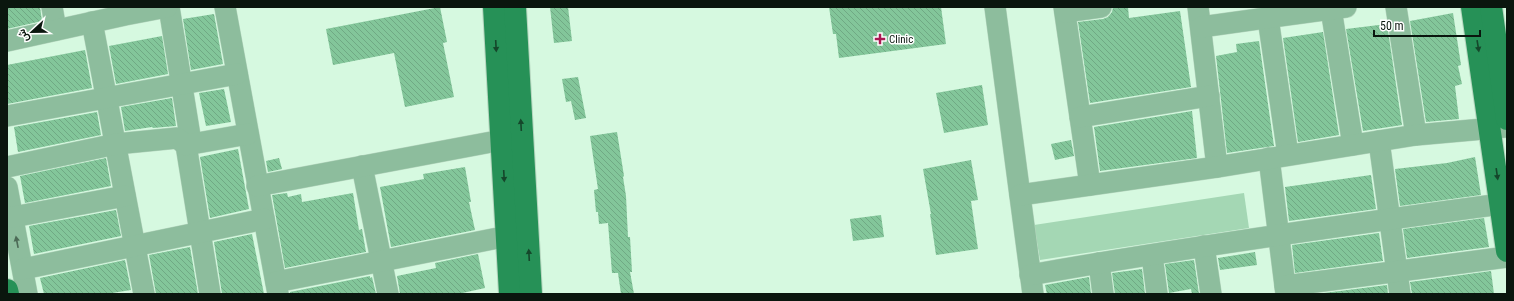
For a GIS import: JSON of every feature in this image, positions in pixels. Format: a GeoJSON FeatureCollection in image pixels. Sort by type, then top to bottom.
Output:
{"type":"FeatureCollection","features":[{"type":"Feature","properties":{"kind":"main road"},"geometry":{"type":"LineString","coordinates":[[494,7],[508,236],[510,294]]}},
{"type":"Feature","properties":{"kind":"main road"},"geometry":{"type":"LineString","coordinates":[[515,7],[531,294]]}},
{"type":"Feature","properties":{"kind":"main road"},"geometry":{"type":"LineString","coordinates":[[1472,7],[1501,125]]}},
{"type":"Feature","properties":{"kind":"main road"},"geometry":{"type":"LineString","coordinates":[[1491,7],[1501,125],[1501,204],[1507,252]]}},
{"type":"Feature","properties":{"kind":"main road"},"geometry":{"type":"LineString","coordinates":[[7,290],[8,294]]}},
{"type":"Feature","properties":{"kind":"street"},"geometry":{"type":"LineString","coordinates":[[52,7],[56,30]]}},
{"type":"Feature","properties":{"kind":"street"},"geometry":{"type":"LineString","coordinates":[[7,41],[92,22],[124,11],[168,7],[190,136],[186,145],[210,294]]}},
{"type":"Feature","properties":{"kind":"street"},"geometry":{"type":"LineString","coordinates":[[225,7],[277,288],[382,261],[508,236]]}},
{"type":"Feature","properties":{"kind":"street"},"geometry":{"type":"LineString","coordinates":[[995,7],[1031,285],[1099,263],[1204,246],[1501,204]]}},
{"type":"Feature","properties":{"kind":"street"},"geometry":{"type":"LineString","coordinates":[[1090,185],[1064,10],[1101,7]]}},
{"type":"Feature","properties":{"kind":"street"},"geometry":{"type":"LineString","coordinates":[[1198,7],[1217,167]]}},
{"type":"Feature","properties":{"kind":"street"},"geometry":{"type":"LineString","coordinates":[[1396,7],[1416,135]]}},
{"type":"Feature","properties":{"kind":"street"},"geometry":{"type":"LineString","coordinates":[[1201,27],[1331,8],[1353,145]]}},
{"type":"Feature","properties":{"kind":"street"},"geometry":{"type":"LineString","coordinates":[[1268,18],[1278,157],[1279,235],[1286,290],[1507,256]]}},
{"type":"Feature","properties":{"kind":"street"},"geometry":{"type":"LineString","coordinates":[[92,22],[144,294]]}},
{"type":"Feature","properties":{"kind":"street"},"geometry":{"type":"LineString","coordinates":[[7,116],[237,74]]}},
{"type":"Feature","properties":{"kind":"street"},"geometry":{"type":"LineString","coordinates":[[1080,117],[1209,96]]}},
{"type":"Feature","properties":{"kind":"street"},"geometry":{"type":"LineString","coordinates":[[1020,195],[1217,167],[1416,135],[1501,125]]}},
{"type":"Feature","properties":{"kind":"street"},"geometry":{"type":"LineString","coordinates":[[7,167],[116,144],[177,138],[186,145],[248,134]]}},
{"type":"Feature","properties":{"kind":"street"},"geometry":{"type":"LineString","coordinates":[[257,186],[502,140]]}},
{"type":"Feature","properties":{"kind":"street"},"geometry":{"type":"LineString","coordinates":[[1379,141],[1388,219],[1400,294]]}},
{"type":"Feature","properties":{"kind":"street"},"geometry":{"type":"LineString","coordinates":[[362,166],[388,294]]}},
{"type":"Feature","properties":{"kind":"street"},"geometry":{"type":"LineString","coordinates":[[7,188],[27,294]]}},
{"type":"Feature","properties":{"kind":"street"},"geometry":{"type":"LineString","coordinates":[[13,217],[125,196]]}},
{"type":"Feature","properties":{"kind":"street"},"geometry":{"type":"LineString","coordinates":[[23,270],[264,219]]}},
{"type":"Feature","properties":{"kind":"street"},"geometry":{"type":"LineString","coordinates":[[1204,246],[1211,294]]}},
{"type":"Feature","properties":{"kind":"street"},"geometry":{"type":"LineString","coordinates":[[1152,255],[1157,294]]}},
{"type":"Feature","properties":{"kind":"street"},"geometry":{"type":"LineString","coordinates":[[1099,263],[1103,294]]}},
{"type":"Feature","properties":{"kind":"green space"},"geometry":{"type":"Polygon","coordinates":[[[1244,193],[1249,228],[1040,260],[1034,225],[1244,193]]]}},
{"type":"Feature","properties":{"kind":"building"},"geometry":{"type":"Polygon","coordinates":[[[7,7],[40,7],[42,21],[7,29],[7,7]]]}},
{"type":"Feature","properties":{"kind":"building"},"geometry":{"type":"Polygon","coordinates":[[[440,7],[447,42],[443,43],[454,97],[405,107],[394,53],[333,65],[326,29],[440,7]]]}},
{"type":"Feature","properties":{"kind":"building"},"geometry":{"type":"Polygon","coordinates":[[[550,7],[568,7],[572,41],[554,43],[550,7]]]}},
{"type":"Feature","properties":{"kind":"building"},"geometry":{"type":"Polygon","coordinates":[[[829,7],[941,7],[946,44],[839,58],[836,34],[833,34],[829,7]]]}},
{"type":"Feature","properties":{"kind":"building"},"geometry":{"type":"Polygon","coordinates":[[[1113,7],[1128,7],[1129,18],[1180,11],[1191,87],[1090,103],[1078,22],[1108,17],[1112,12],[1113,7]]]}},
{"type":"Feature","properties":{"kind":"building"},"geometry":{"type":"Polygon","coordinates":[[[1453,13],[1461,65],[1458,66],[1462,84],[1455,86],[1459,119],[1426,122],[1410,21],[1453,13]]]}},
{"type":"Feature","properties":{"kind":"building"},"geometry":{"type":"Polygon","coordinates":[[[214,14],[223,64],[191,70],[183,19],[214,14]]]}},
{"type":"Feature","properties":{"kind":"building"},"geometry":{"type":"Polygon","coordinates":[[[1387,24],[1402,125],[1363,131],[1346,29],[1387,24]]]}},
{"type":"Feature","properties":{"kind":"building"},"geometry":{"type":"Polygon","coordinates":[[[1323,32],[1339,135],[1298,142],[1283,38],[1323,32]]]}},
{"type":"Feature","properties":{"kind":"building"},"geometry":{"type":"Polygon","coordinates":[[[162,36],[168,74],[116,84],[109,46],[162,36]]]}},
{"type":"Feature","properties":{"kind":"building"},"geometry":{"type":"Polygon","coordinates":[[[1259,41],[1274,146],[1227,153],[1216,56],[1237,52],[1236,44],[1259,41]]]}},
{"type":"Feature","properties":{"kind":"building"},"geometry":{"type":"Polygon","coordinates":[[[85,50],[92,88],[7,104],[7,65],[85,50]]]}},
{"type":"Feature","properties":{"kind":"building"},"geometry":{"type":"Polygon","coordinates":[[[578,77],[586,118],[575,120],[571,101],[566,102],[562,79],[578,77]]]}},
{"type":"Feature","properties":{"kind":"building"},"geometry":{"type":"Polygon","coordinates":[[[982,85],[988,125],[944,133],[936,93],[982,85]]]}},
{"type":"Feature","properties":{"kind":"building"},"geometry":{"type":"Polygon","coordinates":[[[224,89],[231,122],[206,126],[199,93],[224,89]]]}},
{"type":"Feature","properties":{"kind":"building"},"geometry":{"type":"Polygon","coordinates":[[[172,98],[176,126],[152,127],[125,131],[121,107],[172,98]]]}},
{"type":"Feature","properties":{"kind":"building"},"geometry":{"type":"Polygon","coordinates":[[[1192,111],[1197,158],[1100,171],[1094,127],[1192,111]]]}},
{"type":"Feature","properties":{"kind":"building"},"geometry":{"type":"Polygon","coordinates":[[[97,112],[101,135],[18,152],[14,127],[97,112]]]}},
{"type":"Feature","properties":{"kind":"building"},"geometry":{"type":"Polygon","coordinates":[[[617,132],[624,176],[628,237],[630,237],[632,272],[630,272],[634,294],[621,294],[618,273],[612,273],[608,223],[599,224],[598,212],[596,212],[594,190],[598,189],[590,136],[617,132]]]}},
{"type":"Feature","properties":{"kind":"building"},"geometry":{"type":"Polygon","coordinates":[[[1071,140],[1074,156],[1055,160],[1051,144],[1071,140]]]}},
{"type":"Feature","properties":{"kind":"building"},"geometry":{"type":"Polygon","coordinates":[[[238,149],[249,209],[210,218],[200,157],[238,149]]]}},
{"type":"Feature","properties":{"kind":"building"},"geometry":{"type":"Polygon","coordinates":[[[1475,157],[1481,195],[1400,206],[1395,169],[1447,163],[1475,157]]]}},
{"type":"Feature","properties":{"kind":"building"},"geometry":{"type":"Polygon","coordinates":[[[106,158],[111,186],[25,203],[20,176],[106,158]]]}},
{"type":"Feature","properties":{"kind":"building"},"geometry":{"type":"Polygon","coordinates":[[[279,158],[282,169],[268,172],[266,161],[279,158]]]}},
{"type":"Feature","properties":{"kind":"building"},"geometry":{"type":"Polygon","coordinates":[[[971,160],[978,200],[971,201],[978,249],[936,255],[923,169],[971,160]]]}},
{"type":"Feature","properties":{"kind":"building"},"geometry":{"type":"Polygon","coordinates":[[[465,167],[471,202],[469,202],[475,230],[391,247],[380,187],[424,179],[423,174],[465,167]]]}},
{"type":"Feature","properties":{"kind":"building"},"geometry":{"type":"Polygon","coordinates":[[[1371,175],[1376,209],[1289,221],[1285,187],[1371,175]]]}},
{"type":"Feature","properties":{"kind":"building"},"geometry":{"type":"Polygon","coordinates":[[[287,193],[288,197],[301,194],[302,202],[353,193],[359,230],[362,229],[366,252],[285,268],[272,195],[287,193]]]}},
{"type":"Feature","properties":{"kind":"building"},"geometry":{"type":"Polygon","coordinates":[[[116,210],[121,236],[34,254],[29,226],[116,210]]]}},
{"type":"Feature","properties":{"kind":"building"},"geometry":{"type":"Polygon","coordinates":[[[881,215],[884,237],[853,241],[850,219],[881,215]]]}},
{"type":"Feature","properties":{"kind":"building"},"geometry":{"type":"Polygon","coordinates":[[[1484,218],[1489,247],[1407,258],[1403,229],[1484,218]]]}},
{"type":"Feature","properties":{"kind":"building"},"geometry":{"type":"Polygon","coordinates":[[[1379,233],[1383,261],[1295,273],[1292,245],[1379,233]]]}},
{"type":"Feature","properties":{"kind":"building"},"geometry":{"type":"Polygon","coordinates":[[[252,234],[264,294],[222,294],[214,242],[252,234]]]}},
{"type":"Feature","properties":{"kind":"building"},"geometry":{"type":"Polygon","coordinates":[[[190,247],[198,294],[156,294],[149,255],[190,247]]]}},
{"type":"Feature","properties":{"kind":"building"},"geometry":{"type":"Polygon","coordinates":[[[1255,252],[1257,265],[1220,270],[1218,258],[1255,252]]]}},
{"type":"Feature","properties":{"kind":"building"},"geometry":{"type":"Polygon","coordinates":[[[478,254],[485,288],[458,294],[400,294],[397,276],[436,268],[435,263],[478,254]]]}},
{"type":"Feature","properties":{"kind":"building"},"geometry":{"type":"Polygon","coordinates":[[[125,260],[131,290],[106,294],[44,294],[40,278],[125,260]]]}},
{"type":"Feature","properties":{"kind":"building"},"geometry":{"type":"Polygon","coordinates":[[[1194,260],[1199,294],[1192,294],[1191,289],[1169,293],[1165,264],[1194,260]]]}},
{"type":"Feature","properties":{"kind":"building"},"geometry":{"type":"Polygon","coordinates":[[[1142,269],[1145,294],[1115,294],[1112,273],[1142,269]]]}},
{"type":"Feature","properties":{"kind":"building"},"geometry":{"type":"Polygon","coordinates":[[[1491,271],[1494,294],[1412,294],[1410,282],[1491,271]]]}},
{"type":"Feature","properties":{"kind":"building"},"geometry":{"type":"Polygon","coordinates":[[[370,276],[370,278],[372,277],[376,294],[290,294],[290,292],[370,276]]]}},
{"type":"Feature","properties":{"kind":"building"},"geometry":{"type":"Polygon","coordinates":[[[1089,277],[1091,294],[1047,294],[1045,285],[1089,277]]]}},
{"type":"Feature","properties":{"kind":"building"},"geometry":{"type":"Polygon","coordinates":[[[1387,285],[1388,294],[1316,294],[1387,285]]]}},
{"type":"Feature","properties":{"kind":"place","name":"Clinic"},"geometry":{"type":"Point","coordinates":[880,39]}}]}
